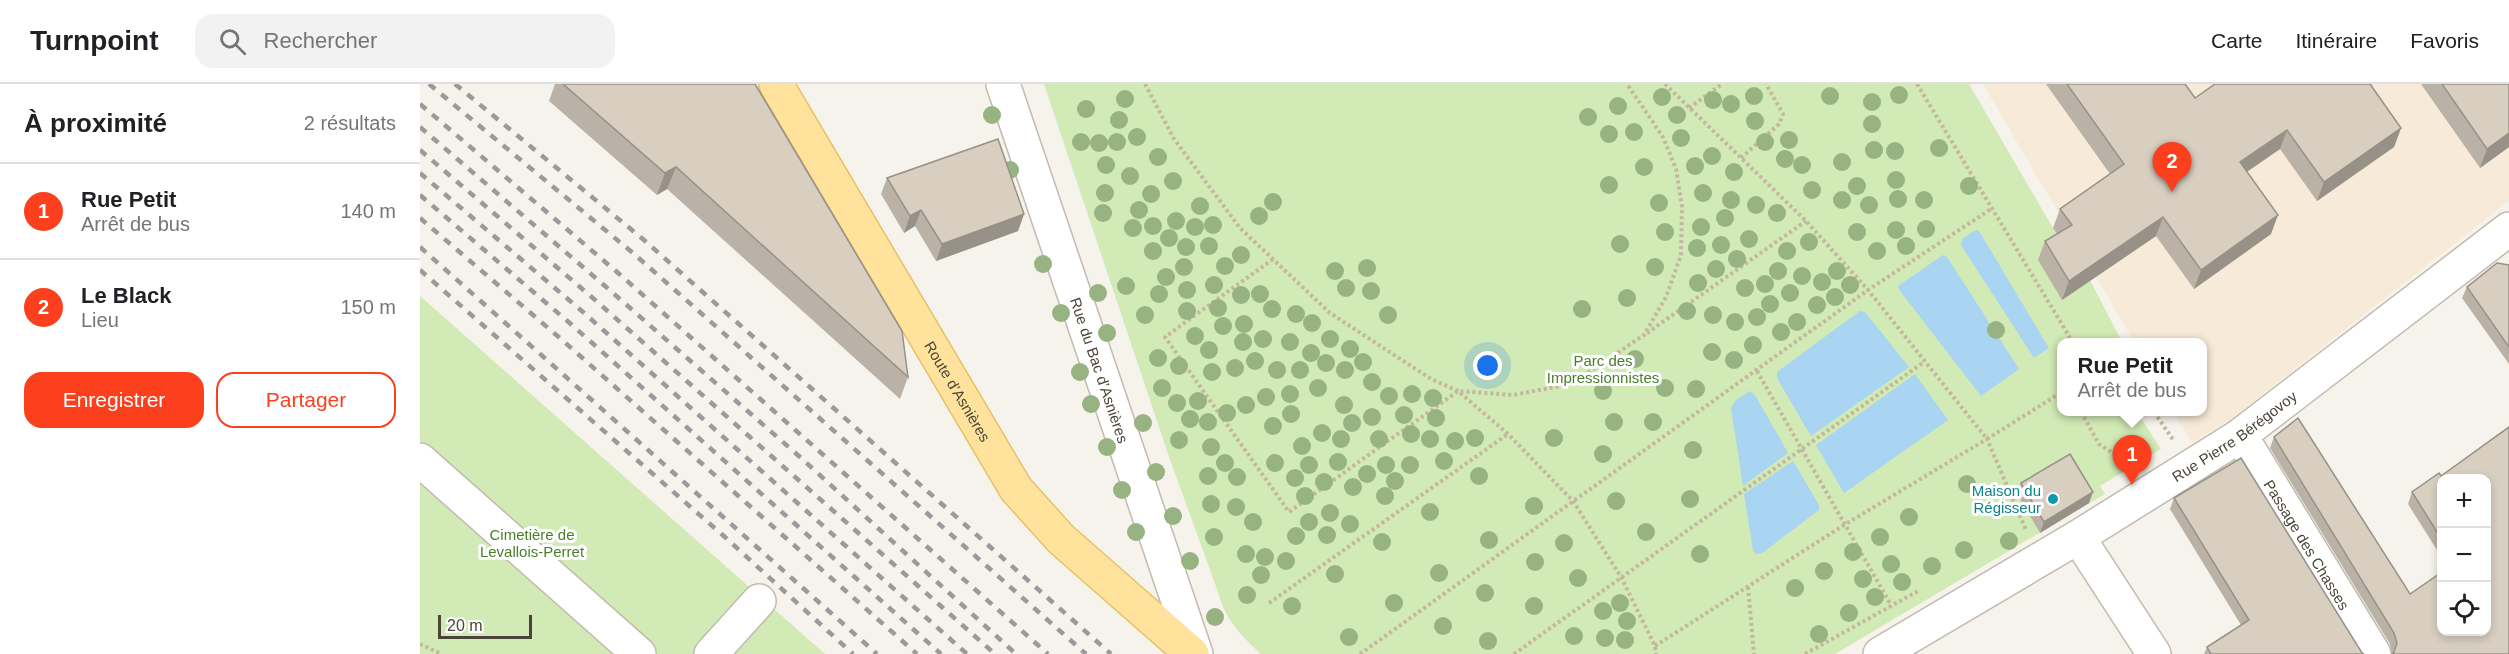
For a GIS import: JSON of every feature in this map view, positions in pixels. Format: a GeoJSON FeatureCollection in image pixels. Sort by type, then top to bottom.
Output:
{"type":"FeatureCollection","features":[{"type":"Feature","properties":{"kind":"main road","name":"Route d'Asnières"},"geometry":{"type":"LineString","coordinates":[[776,84],[1016,489],[1061,540],[1194,654]]}},
{"type":"Feature","properties":{"kind":"street","name":"Rue du Bac d’Asnières"},"geometry":{"type":"LineString","coordinates":[[1003,84],[1194,654]]}},
{"type":"Feature","properties":{"kind":"street","name":"Rue Pierre Bérégovoy"},"geometry":{"type":"LineString","coordinates":[[1880,654],[2078,537],[2238,437],[2506,238]]}},
{"type":"Feature","properties":{"kind":"street","name":"Passage des Chasses"},"geometry":{"type":"LineString","coordinates":[[2238,437],[2250,451],[2374,654]]}},
{"type":"Feature","properties":{"kind":"street"},"geometry":{"type":"LineString","coordinates":[[420,460],[639,654]]}},
{"type":"Feature","properties":{"kind":"street"},"geometry":{"type":"LineString","coordinates":[[2078,537],[2154,654]]}},
{"type":"Feature","properties":{"kind":"street"},"geometry":{"type":"LineString","coordinates":[[711,654],[759,601]]}},
{"type":"Feature","properties":{"kind":"path"},"geometry":{"type":"LineString","coordinates":[[1145,84],[1174,139],[1240,228],[1330,313],[1431,379],[1458,391],[1508,434],[1573,501],[1621,577],[1655,646],[1656,654]]}},
{"type":"Feature","properties":{"kind":"path"},"geometry":{"type":"LineString","coordinates":[[1627,84],[1663,137],[1676,169],[1682,206],[1681,255],[1666,297],[1644,335]]}},
{"type":"Feature","properties":{"kind":"path"},"geometry":{"type":"LineString","coordinates":[[1665,84],[1806,221],[1868,290],[1987,439],[2027,530],[2017,535]]}},
{"type":"Feature","properties":{"kind":"path"},"geometry":{"type":"LineString","coordinates":[[1689,108],[1722,84]]}},
{"type":"Feature","properties":{"kind":"path"},"geometry":{"type":"LineString","coordinates":[[1741,158],[1779,124],[1783,114],[1767,84]]}},
{"type":"Feature","properties":{"kind":"path"},"geometry":{"type":"LineString","coordinates":[[1917,84],[2069,338]]}},
{"type":"Feature","properties":{"kind":"path"},"geometry":{"type":"LineString","coordinates":[[1360,654],[1868,290],[1991,209]]}},
{"type":"Feature","properties":{"kind":"path"},"geometry":{"type":"LineString","coordinates":[[1273,259],[1165,337],[1289,512],[1458,391],[1513,395],[1571,384],[1806,221]]}},
{"type":"Feature","properties":{"kind":"path"},"geometry":{"type":"LineString","coordinates":[[1514,654],[1924,362]]}},
{"type":"Feature","properties":{"kind":"path"},"geometry":{"type":"LineString","coordinates":[[1757,371],[1892,605]]}},
{"type":"Feature","properties":{"kind":"path"},"geometry":{"type":"LineString","coordinates":[[1655,646],[1844,525],[2057,395]]}},
{"type":"Feature","properties":{"kind":"path"},"geometry":{"type":"LineString","coordinates":[[2084,416],[2099,444],[2160,485]]}},
{"type":"Feature","properties":{"kind":"path"},"geometry":{"type":"LineString","coordinates":[[1269,603],[1508,434]]}},
{"type":"Feature","properties":{"kind":"path"},"geometry":{"type":"LineString","coordinates":[[1748,587],[1754,654]]}},
{"type":"Feature","properties":{"kind":"path"},"geometry":{"type":"LineString","coordinates":[[1805,654],[1923,588]]}},
{"type":"Feature","properties":{"kind":"path"},"geometry":{"type":"LineString","coordinates":[[420,644],[442,654]]}},
{"type":"Feature","properties":{"kind":"shaded area"},"geometry":{"type":"Polygon","coordinates":[[[1983,84],[2509,84],[2509,201],[2231,419],[2192,443],[2176,416],[2207,416],[2207,338],[2132,338],[1983,84]]]}},
{"type":"Feature","properties":{"kind":"green space","name":"Parc des Impressionnistes"},"geometry":{"type":"Polygon","coordinates":[[[1044,84],[1969,84],[2053,228],[2091,282],[2120,338],[2057,338],[2057,416],[2140,416],[2161,449],[2100,486],[2105,494],[1835,654],[1261,654],[1247,641],[1225,611],[1169,457],[1044,84]]]}},
{"type":"Feature","properties":{"kind":"green space","name":"Cimetière de Levallois-Perret"},"geometry":{"type":"Polygon","coordinates":[[[420,296],[825,654],[420,654],[420,296]]]}},
{"type":"Feature","properties":{"kind":"water"},"geometry":{"type":"Polygon","coordinates":[[[1976,230],[1979,231],[2049,348],[2034,358],[1961,245],[1962,239],[1976,230]]]}},
{"type":"Feature","properties":{"kind":"water"},"geometry":{"type":"Polygon","coordinates":[[[1943,255],[1947,257],[2019,369],[1981,396],[1898,286],[1943,255]]]}},
{"type":"Feature","properties":{"kind":"water"},"geometry":{"type":"Polygon","coordinates":[[[1860,311],[1865,312],[1909,367],[1811,436],[1777,378],[1777,372],[1860,311]]]}},
{"type":"Feature","properties":{"kind":"water"},"geometry":{"type":"Polygon","coordinates":[[[1915,374],[1948,420],[1844,493],[1816,445],[1915,374]]]}},
{"type":"Feature","properties":{"kind":"water"},"geometry":{"type":"Polygon","coordinates":[[[1750,391],[1755,395],[1788,453],[1743,486],[1731,408],[1736,400],[1750,391]]]}},
{"type":"Feature","properties":{"kind":"water"},"geometry":{"type":"Polygon","coordinates":[[[1793,461],[1819,505],[1819,510],[1762,553],[1756,554],[1753,550],[1744,494],[1793,461]]]}},
{"type":"Feature","properties":{"kind":"building"},"geometry":{"type":"Polygon","coordinates":[[[563,84],[755,84],[902,331],[908,377],[676,167],[665,173],[563,84]]]}},
{"type":"Feature","properties":{"kind":"building"},"geometry":{"type":"Polygon","coordinates":[[[2067,84],[2185,84],[2195,98],[2215,84],[2370,84],[2401,128],[2324,182],[2287,130],[2240,162],[2278,215],[2201,270],[2163,217],[2069,281],[2045,241],[2072,225],[2060,209],[2124,164],[2067,84]]]}},
{"type":"Feature","properties":{"kind":"building"},"geometry":{"type":"Polygon","coordinates":[[[2442,84],[2509,84],[2509,133],[2487,149],[2442,84]]]}},
{"type":"Feature","properties":{"kind":"building"},"geometry":{"type":"Polygon","coordinates":[[[998,139],[1024,214],[942,244],[921,210],[910,216],[887,178],[998,139]]]}},
{"type":"Feature","properties":{"kind":"building"},"geometry":{"type":"Polygon","coordinates":[[[2497,263],[2509,265],[2509,347],[2467,287],[2497,263]]]}},
{"type":"Feature","properties":{"kind":"building"},"geometry":{"type":"Polygon","coordinates":[[[2298,418],[2410,594],[2437,575],[2437,636],[2491,636],[2491,474],[2444,474],[2509,427],[2509,654],[2392,654],[2397,643],[2394,633],[2274,437],[2298,418]]]}},
{"type":"Feature","properties":{"kind":"building","name":"Maison du Régisseur"},"geometry":{"type":"Polygon","coordinates":[[[2070,454],[2093,492],[2044,522],[2021,483],[2070,454]]]}},
{"type":"Feature","properties":{"kind":"building"},"geometry":{"type":"Polygon","coordinates":[[[2241,458],[2364,654],[2211,654],[2207,647],[2249,620],[2174,498],[2241,458]]]}},
{"type":"Feature","properties":{"kind":"building"},"geometry":{"type":"Polygon","coordinates":[[[2437,474],[2437,532],[2412,492],[2437,474]]]}},
{"type":"Feature","properties":{"kind":"railway"},"geometry":{"type":"LineString","coordinates":[[429,84],[633,253],[1086,654]]}},
{"type":"Feature","properties":{"kind":"railway"},"geometry":{"type":"LineString","coordinates":[[455,84],[644,240],[1111,654]]}},
{"type":"Feature","properties":{"kind":"railway"},"geometry":{"type":"LineString","coordinates":[[420,104],[617,272],[1048,654]]}},
{"type":"Feature","properties":{"kind":"railway"},"geometry":{"type":"LineString","coordinates":[[420,127],[800,457],[1016,654]]}},
{"type":"Feature","properties":{"kind":"railway"},"geometry":{"type":"LineString","coordinates":[[420,150],[594,299],[995,654]]}},
{"type":"Feature","properties":{"kind":"railway"},"geometry":{"type":"LineString","coordinates":[[420,173],[583,312],[967,654]]}},
{"type":"Feature","properties":{"kind":"railway"},"geometry":{"type":"LineString","coordinates":[[420,195],[572,325],[941,654]]}},
{"type":"Feature","properties":{"kind":"railway"},"geometry":{"type":"LineString","coordinates":[[420,218],[561,339],[917,654]]}},
{"type":"Feature","properties":{"kind":"railway"},"geometry":{"type":"LineString","coordinates":[[420,247],[877,654]]}},
{"type":"Feature","properties":{"kind":"railway"},"geometry":{"type":"LineString","coordinates":[[420,270],[726,538],[853,654]]}},
{"type":"Feature","properties":{"kind":"place","name":"Le Black"},"geometry":{"type":"Point","coordinates":[2172,192]}},
{"type":"Feature","properties":{"kind":"place","name":"Rue Petit"},"geometry":{"type":"Point","coordinates":[2132,485]}},
{"type":"Feature","properties":{"kind":"place","name":"Maison du Régisseur"},"geometry":{"type":"Point","coordinates":[2053,499]}}]}
